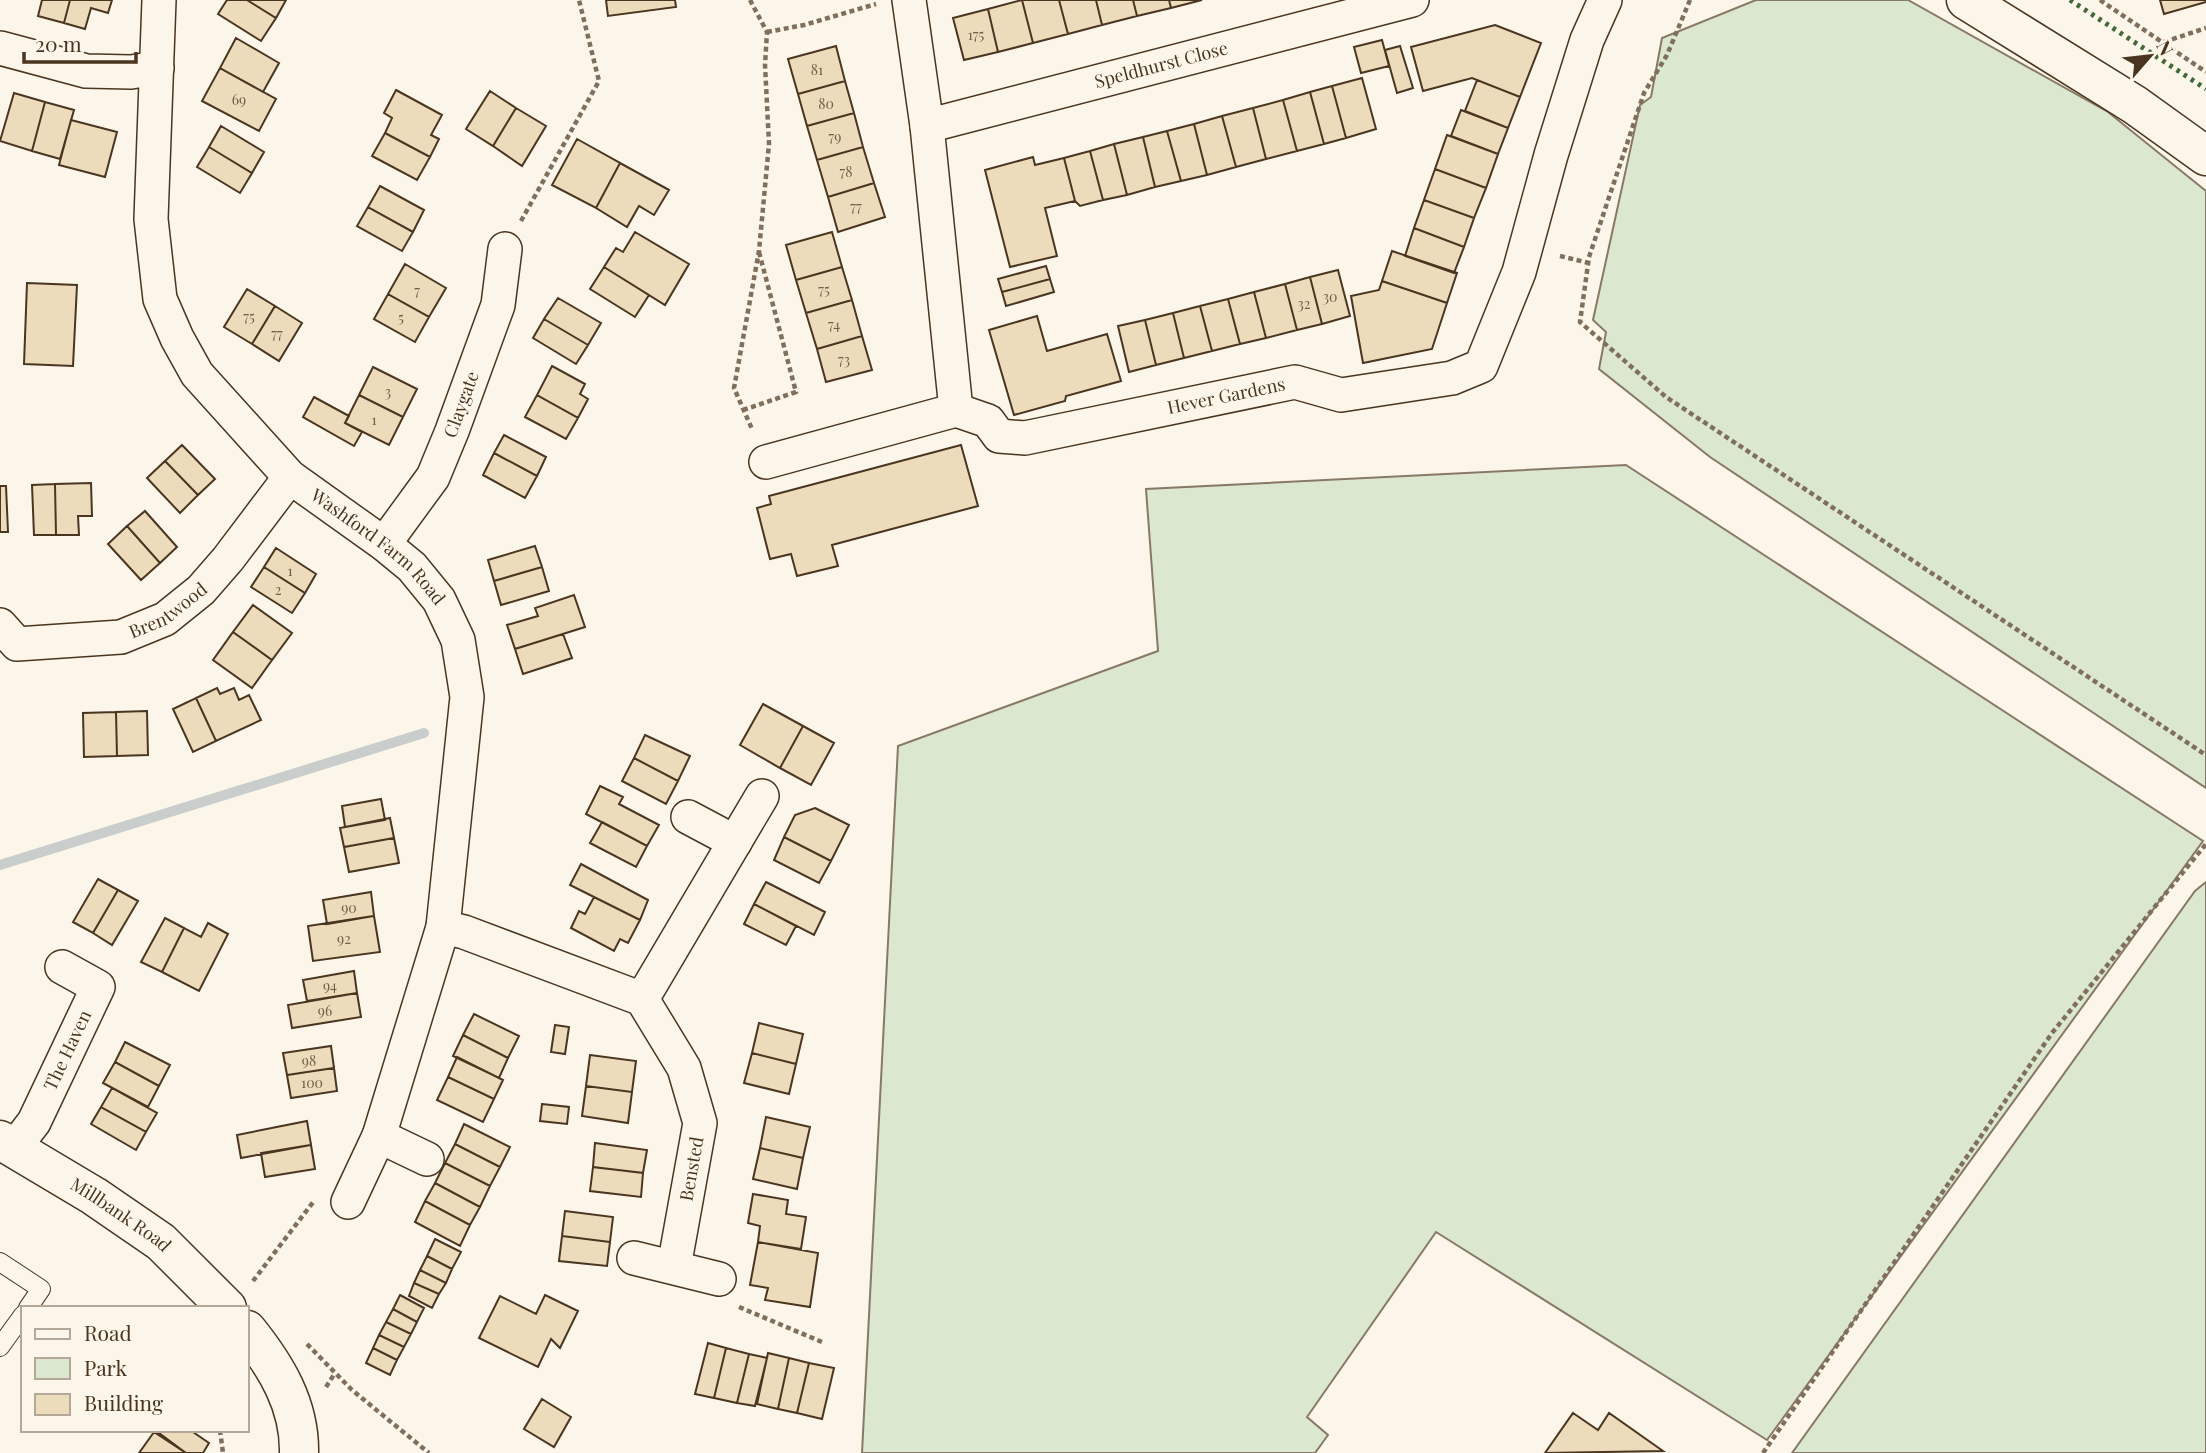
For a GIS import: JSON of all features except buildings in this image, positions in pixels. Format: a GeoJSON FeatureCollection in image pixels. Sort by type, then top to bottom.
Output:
{"type":"FeatureCollection","features":[{"type":"Feature","properties":{"kind":"street","name":"Washford Farm Road"},"geometry":{"type":"LineString","coordinates":[[159,0],[151,219],[160,299],[177,338],[197,374],[290,477],[412,567],[439,600],[458,640],[467,697],[443,927],[379,1136],[348,1202]]}},
{"type":"Feature","properties":{"kind":"street","name":"Hever Gardens"},"geometry":{"type":"LineString","coordinates":[[956,410],[988,421],[999,436],[1025,438],[1295,382],[1341,395],[1452,378],[1480,366],[1519,272],[1587,40],[1605,0]]}},
{"type":"Feature","properties":{"kind":"street","name":"Speldhurst Close"},"geometry":{"type":"LineString","coordinates":[[926,126],[1401,1]]}},
{"type":"Feature","properties":{"kind":"street"},"geometry":{"type":"LineString","coordinates":[[1964,1],[2135,105],[2206,156]]}},
{"type":"Feature","properties":{"kind":"street"},"geometry":{"type":"LineString","coordinates":[[766,462],[956,410],[926,126],[894,2]]}},
{"type":"Feature","properties":{"kind":"street"},"geometry":{"type":"LineString","coordinates":[[0,48],[86,71],[131,72],[157,68]]}},
{"type":"Feature","properties":{"kind":"street","name":"Claygate"},"geometry":{"type":"LineString","coordinates":[[384,544],[433,477],[452,431],[498,305],[505,249]]}},
{"type":"Feature","properties":{"kind":"street","name":"Brentwood"},"geometry":{"type":"LineString","coordinates":[[0,625],[17,644],[121,637],[165,619],[201,590],[290,477]]}},
{"type":"Feature","properties":{"kind":"street"},"geometry":{"type":"LineString","coordinates":[[443,927],[464,932],[642,999],[762,796]]}},
{"type":"Feature","properties":{"kind":"street"},"geometry":{"type":"LineString","coordinates":[[688,817],[735,842]]}},
{"type":"Feature","properties":{"kind":"street","name":"The Haven"},"geometry":{"type":"LineString","coordinates":[[7,1144],[34,1122],[98,987],[62,967]]}},
{"type":"Feature","properties":{"kind":"street","name":"Bensted"},"geometry":{"type":"LineString","coordinates":[[642,999],[684,1068],[700,1123],[674,1267]]}},
{"type":"Feature","properties":{"kind":"street"},"geometry":{"type":"LineString","coordinates":[[379,1136],[427,1159]]}},
{"type":"Feature","properties":{"kind":"street","name":"Millbank Road"},"geometry":{"type":"LineString","coordinates":[[7,1144],[94,1196],[161,1242],[224,1306]]}},
{"type":"Feature","properties":{"kind":"street"},"geometry":{"type":"LineString","coordinates":[[634,1258],[719,1279]]}},
{"type":"Feature","properties":{"kind":"street","name":"Millbank Road"},"geometry":{"type":"LineString","coordinates":[[248,1333],[263,1350],[288,1393],[293,1405],[299,1453]]}},
{"type":"Feature","properties":{"kind":"lane"},"geometry":{"type":"LineString","coordinates":[[0,1262],[41,1289],[29,1306]]}},
{"type":"Feature","properties":{"kind":"lane"},"geometry":{"type":"LineString","coordinates":[[0,1347],[21,1318]]}},
{"type":"Feature","properties":{"kind":"path"},"geometry":{"type":"LineString","coordinates":[[505,249],[600,81],[579,0]]}},
{"type":"Feature","properties":{"kind":"path"},"geometry":{"type":"LineString","coordinates":[[750,0],[767,32],[765,65],[769,144],[759,251],[734,388],[766,462]]}},
{"type":"Feature","properties":{"kind":"path"},"geometry":{"type":"LineString","coordinates":[[1690,0],[1667,55],[1644,93],[1589,257],[1580,322],[1666,397],[2206,755]]}},
{"type":"Feature","properties":{"kind":"path"},"geometry":{"type":"LineString","coordinates":[[2100,0],[2206,72]]}},
{"type":"Feature","properties":{"kind":"path"},"geometry":{"type":"LineString","coordinates":[[767,32],[894,2]]}},
{"type":"Feature","properties":{"kind":"path"},"geometry":{"type":"LineString","coordinates":[[2164,42],[2206,28]]}},
{"type":"Feature","properties":{"kind":"path"},"geometry":{"type":"LineString","coordinates":[[744,410],[796,392],[759,251]]}},
{"type":"Feature","properties":{"kind":"path"},"geometry":{"type":"LineString","coordinates":[[1763,1453],[2052,1033],[2206,844]]}},
{"type":"Feature","properties":{"kind":"path"},"geometry":{"type":"LineString","coordinates":[[237,1306],[323,1189],[348,1202]]}},
{"type":"Feature","properties":{"kind":"path"},"geometry":{"type":"LineString","coordinates":[[335,1373],[429,1453]]}},
{"type":"Feature","properties":{"kind":"path"},"geometry":{"type":"LineString","coordinates":[[220,1432],[223,1453]]}},
{"type":"Feature","properties":{"kind":"green space"},"geometry":{"type":"Polygon","coordinates":[[[1756,0],[1908,0],[2108,112],[2206,191],[2206,788],[1710,457],[1599,369],[1606,332],[1593,320],[1640,105],[1651,97],[1662,38],[1756,0]]]}},
{"type":"Feature","properties":{"kind":"green space"},"geometry":{"type":"Polygon","coordinates":[[[1626,465],[2203,841],[1767,1440],[1436,1232],[1307,1417],[1328,1435],[1315,1453],[862,1453],[898,746],[1158,651],[1146,489],[1626,465]]]}},
{"type":"Feature","properties":{"kind":"green space"},"geometry":{"type":"Polygon","coordinates":[[[2206,882],[2206,1453],[1792,1453],[2195,891],[2206,882]]]}},
{"type":"Feature","properties":{"kind":"waterway"},"geometry":{"type":"LineString","coordinates":[[0,865],[424,733]]}},
{"type":"Feature","properties":{"kind":"hedge"},"geometry":{"type":"LineString","coordinates":[[2070,0],[2206,89]]}}]}
